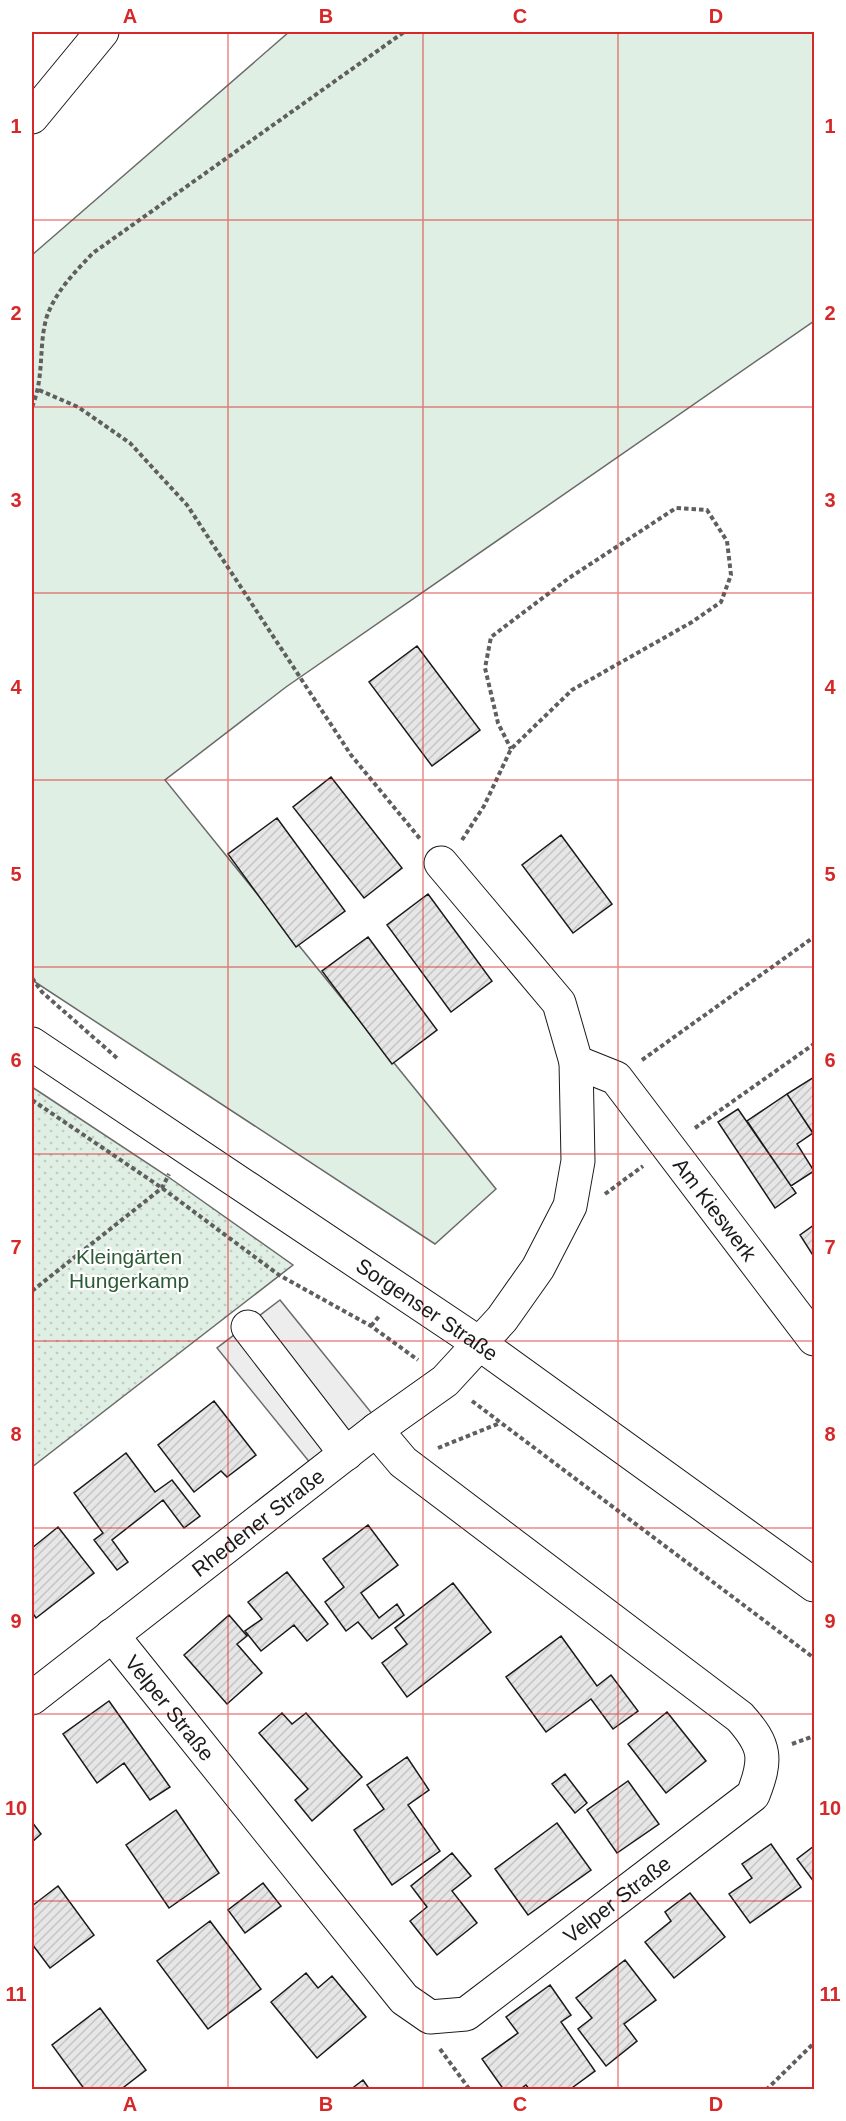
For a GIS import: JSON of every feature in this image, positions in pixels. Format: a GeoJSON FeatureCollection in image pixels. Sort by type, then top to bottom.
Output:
{"type":"FeatureCollection","features":[{"type":"Feature","properties":{"kind":"street"},"geometry":{"type":"LineString","coordinates":[[32,117],[102,32]]}},
{"type":"Feature","properties":{"kind":"street","name":"Rhedener Straße"},"geometry":{"type":"LineString","coordinates":[[32,1698],[375,1430],[445,1381],[480,1344],[538,1269],[570,1206],[578,1161],[576,1062],[559,1003],[441,863]]}},
{"type":"Feature","properties":{"kind":"street","name":"Sorgenser Straße"},"geometry":{"type":"LineString","coordinates":[[32,1044],[480,1344],[814,1585]]}},
{"type":"Feature","properties":{"kind":"street"},"geometry":{"type":"LineString","coordinates":[[576,1062],[616,1078]]}},
{"type":"Feature","properties":{"kind":"street","name":"Am Kieswerk"},"geometry":{"type":"LineString","coordinates":[[616,1078],[814,1339]]}},
{"type":"Feature","properties":{"kind":"street"},"geometry":{"type":"LineString","coordinates":[[248,1327],[346,1454]]}},
{"type":"Feature","properties":{"kind":"street","name":"Velper Straße"},"geometry":{"type":"LineString","coordinates":[[112,1635],[404,1999],[430,2016],[465,2014],[753,1795],[761,1774],[764,1755],[754,1733],[740,1717],[403,1462],[375,1430]]}},
{"type":"Feature","properties":{"kind":"path"},"geometry":{"type":"LineString","coordinates":[[32,407],[39,390],[47,317],[65,283],[93,253],[404,32]]}},
{"type":"Feature","properties":{"kind":"path"},"geometry":{"type":"LineString","coordinates":[[39,390],[78,407],[130,443],[187,506],[351,755],[441,863],[459,845],[484,806],[512,749],[572,690],[692,622],[721,602],[731,575],[727,541],[707,510],[676,508],[569,578],[491,637],[485,668],[498,723],[512,749]]}},
{"type":"Feature","properties":{"kind":"path"},"geometry":{"type":"LineString","coordinates":[[616,1078],[814,937]]}},
{"type":"Feature","properties":{"kind":"path"},"geometry":{"type":"LineString","coordinates":[[32,978],[42,992]]}},
{"type":"Feature","properties":{"kind":"path"},"geometry":{"type":"LineString","coordinates":[[32,1100],[162,1188],[279,1275],[371,1326],[814,1658]]}},
{"type":"Feature","properties":{"kind":"path"},"geometry":{"type":"LineString","coordinates":[[32,1292],[162,1188],[186,1148]]}},
{"type":"Feature","properties":{"kind":"path"},"geometry":{"type":"LineString","coordinates":[[403,1462],[501,1422]]}},
{"type":"Feature","properties":{"kind":"path"},"geometry":{"type":"LineString","coordinates":[[430,2016],[437,2046],[470,2090]]}},
{"type":"Feature","properties":{"kind":"path"},"geometry":{"type":"LineString","coordinates":[[769,2089],[814,2043]]}},
{"type":"Feature","properties":{"kind":"green space"},"geometry":{"type":"Polygon","coordinates":[[[289,32],[814,32],[814,321],[286,687],[165,780],[496,1189],[435,1244],[32,980],[32,255],[289,32]]]}},
{"type":"Feature","properties":{"kind":"green space","name":"Kleingärten Hungerkamp"},"geometry":{"type":"Polygon","coordinates":[[[32,1087],[167,1176],[293,1265],[32,1467],[32,1087]]]}},
{"type":"Feature","properties":{"kind":"shaded area"},"geometry":{"type":"Polygon","coordinates":[[[280,1300],[374,1416],[311,1464],[217,1348],[280,1300]]]}},
{"type":"Feature","properties":{"kind":"building"},"geometry":{"type":"Polygon","coordinates":[[[417,646],[480,730],[432,766],[369,682],[417,646]]]}},
{"type":"Feature","properties":{"kind":"building"},"geometry":{"type":"Polygon","coordinates":[[[331,777],[402,868],[364,898],[293,807],[331,777]]]}},
{"type":"Feature","properties":{"kind":"building"},"geometry":{"type":"Polygon","coordinates":[[[277,818],[345,911],[296,947],[228,854],[277,818]]]}},
{"type":"Feature","properties":{"kind":"building"},"geometry":{"type":"Polygon","coordinates":[[[561,835],[612,904],[573,933],[522,865],[561,835]]]}},
{"type":"Feature","properties":{"kind":"building"},"geometry":{"type":"Polygon","coordinates":[[[428,894],[492,981],[451,1012],[387,925],[428,894]]]}},
{"type":"Feature","properties":{"kind":"building"},"geometry":{"type":"Polygon","coordinates":[[[368,937],[437,1030],[392,1064],[322,971],[368,937]]]}},
{"type":"Feature","properties":{"kind":"building"},"geometry":{"type":"Polygon","coordinates":[[[814,1077],[814,1135],[787,1094],[814,1077]]]}},
{"type":"Feature","properties":{"kind":"building"},"geometry":{"type":"Polygon","coordinates":[[[787,1094],[813,1133],[797,1144],[814,1171],[791,1186],[747,1121],[787,1094]]]}},
{"type":"Feature","properties":{"kind":"building"},"geometry":{"type":"Polygon","coordinates":[[[738,1109],[796,1193],[775,1208],[718,1122],[738,1109]]]}},
{"type":"Feature","properties":{"kind":"building"},"geometry":{"type":"Polygon","coordinates":[[[814,1225],[814,1257],[800,1235],[814,1225]]]}},
{"type":"Feature","properties":{"kind":"building"},"geometry":{"type":"Polygon","coordinates":[[[214,1401],[256,1455],[227,1477],[221,1471],[194,1492],[158,1445],[214,1401]]]}},
{"type":"Feature","properties":{"kind":"building"},"geometry":{"type":"Polygon","coordinates":[[[126,1453],[155,1492],[172,1480],[200,1516],[184,1528],[163,1500],[112,1540],[128,1562],[117,1570],[94,1540],[103,1533],[74,1493],[126,1453]]]}},
{"type":"Feature","properties":{"kind":"building"},"geometry":{"type":"Polygon","coordinates":[[[368,1525],[398,1565],[361,1593],[379,1618],[397,1604],[404,1615],[372,1639],[358,1622],[346,1631],[325,1602],[344,1587],[323,1559],[368,1525]]]}},
{"type":"Feature","properties":{"kind":"building"},"geometry":{"type":"Polygon","coordinates":[[[58,1527],[94,1573],[36,1618],[32,1612],[32,1548],[58,1527]]]}},
{"type":"Feature","properties":{"kind":"building"},"geometry":{"type":"Polygon","coordinates":[[[287,1572],[328,1624],[307,1641],[294,1625],[261,1651],[245,1631],[262,1619],[248,1602],[287,1572]]]}},
{"type":"Feature","properties":{"kind":"building"},"geometry":{"type":"Polygon","coordinates":[[[453,1583],[491,1632],[407,1697],[382,1663],[407,1644],[395,1628],[453,1583]]]}},
{"type":"Feature","properties":{"kind":"building"},"geometry":{"type":"Polygon","coordinates":[[[229,1615],[247,1636],[237,1644],[262,1673],[227,1704],[184,1655],[229,1615]]]}},
{"type":"Feature","properties":{"kind":"building"},"geometry":{"type":"Polygon","coordinates":[[[561,1636],[597,1686],[611,1675],[638,1711],[613,1729],[591,1699],[546,1732],[506,1677],[561,1636]]]}},
{"type":"Feature","properties":{"kind":"building"},"geometry":{"type":"Polygon","coordinates":[[[109,1701],[170,1787],[150,1800],[124,1763],[97,1783],[63,1734],[109,1701]]]}},
{"type":"Feature","properties":{"kind":"building"},"geometry":{"type":"Polygon","coordinates":[[[667,1712],[706,1761],[666,1793],[628,1744],[667,1712]]]}},
{"type":"Feature","properties":{"kind":"building"},"geometry":{"type":"Polygon","coordinates":[[[282,1713],[292,1724],[306,1713],[362,1777],[312,1821],[295,1800],[308,1789],[259,1733],[282,1713]]]}},
{"type":"Feature","properties":{"kind":"building"},"geometry":{"type":"Polygon","coordinates":[[[407,1757],[429,1790],[408,1805],[440,1851],[392,1885],[354,1830],[384,1809],[367,1785],[407,1757]]]}},
{"type":"Feature","properties":{"kind":"building"},"geometry":{"type":"Polygon","coordinates":[[[565,1774],[587,1803],[575,1813],[552,1784],[565,1774]]]}},
{"type":"Feature","properties":{"kind":"building"},"geometry":{"type":"Polygon","coordinates":[[[628,1781],[659,1824],[617,1853],[587,1810],[628,1781]]]}},
{"type":"Feature","properties":{"kind":"building"},"geometry":{"type":"Polygon","coordinates":[[[176,1810],[219,1873],[169,1908],[126,1845],[176,1810]]]}},
{"type":"Feature","properties":{"kind":"building"},"geometry":{"type":"Polygon","coordinates":[[[32,1822],[41,1834],[32,1842],[32,1822]]]}},
{"type":"Feature","properties":{"kind":"building"},"geometry":{"type":"Polygon","coordinates":[[[557,1823],[591,1870],[528,1915],[495,1869],[557,1823]]]}},
{"type":"Feature","properties":{"kind":"building"},"geometry":{"type":"Polygon","coordinates":[[[771,1844],[801,1887],[750,1923],[729,1894],[752,1878],[742,1864],[771,1844]]]}},
{"type":"Feature","properties":{"kind":"building"},"geometry":{"type":"Polygon","coordinates":[[[814,1846],[814,1882],[797,1859],[814,1846]]]}},
{"type":"Feature","properties":{"kind":"building"},"geometry":{"type":"Polygon","coordinates":[[[452,1853],[471,1876],[452,1891],[477,1923],[437,1955],[410,1921],[427,1907],[411,1886],[452,1853]]]}},
{"type":"Feature","properties":{"kind":"building"},"geometry":{"type":"Polygon","coordinates":[[[263,1883],[281,1906],[245,1933],[228,1910],[263,1883]]]}},
{"type":"Feature","properties":{"kind":"building"},"geometry":{"type":"Polygon","coordinates":[[[58,1886],[94,1935],[50,1968],[32,1944],[32,1906],[58,1886]]]}},
{"type":"Feature","properties":{"kind":"building"},"geometry":{"type":"Polygon","coordinates":[[[690,1893],[725,1937],[674,1978],[645,1942],[671,1921],[665,1912],[690,1893]]]}},
{"type":"Feature","properties":{"kind":"building"},"geometry":{"type":"Polygon","coordinates":[[[210,1921],[261,1989],[208,2029],[157,1961],[210,1921]]]}},
{"type":"Feature","properties":{"kind":"building"},"geometry":{"type":"Polygon","coordinates":[[[625,1960],[656,2000],[624,2024],[637,2041],[606,2066],[578,2029],[592,2018],[576,1998],[625,1960]]]}},
{"type":"Feature","properties":{"kind":"building"},"geometry":{"type":"Polygon","coordinates":[[[306,1973],[318,1988],[332,1976],[366,2017],[317,2058],[271,2002],[306,1973]]]}},
{"type":"Feature","properties":{"kind":"building"},"geometry":{"type":"Polygon","coordinates":[[[550,1985],[571,2015],[561,2022],[595,2071],[569,2090],[530,2090],[526,2085],[519,2090],[504,2090],[482,2059],[518,2033],[506,2017],[550,1985]]]}},
{"type":"Feature","properties":{"kind":"building"},"geometry":{"type":"Polygon","coordinates":[[[100,2008],[146,2070],[120,2090],[85,2090],[52,2045],[100,2008]]]}},
{"type":"Feature","properties":{"kind":"building"},"geometry":{"type":"Polygon","coordinates":[[[363,2080],[370,2090],[350,2090],[363,2080]]]}}]}
